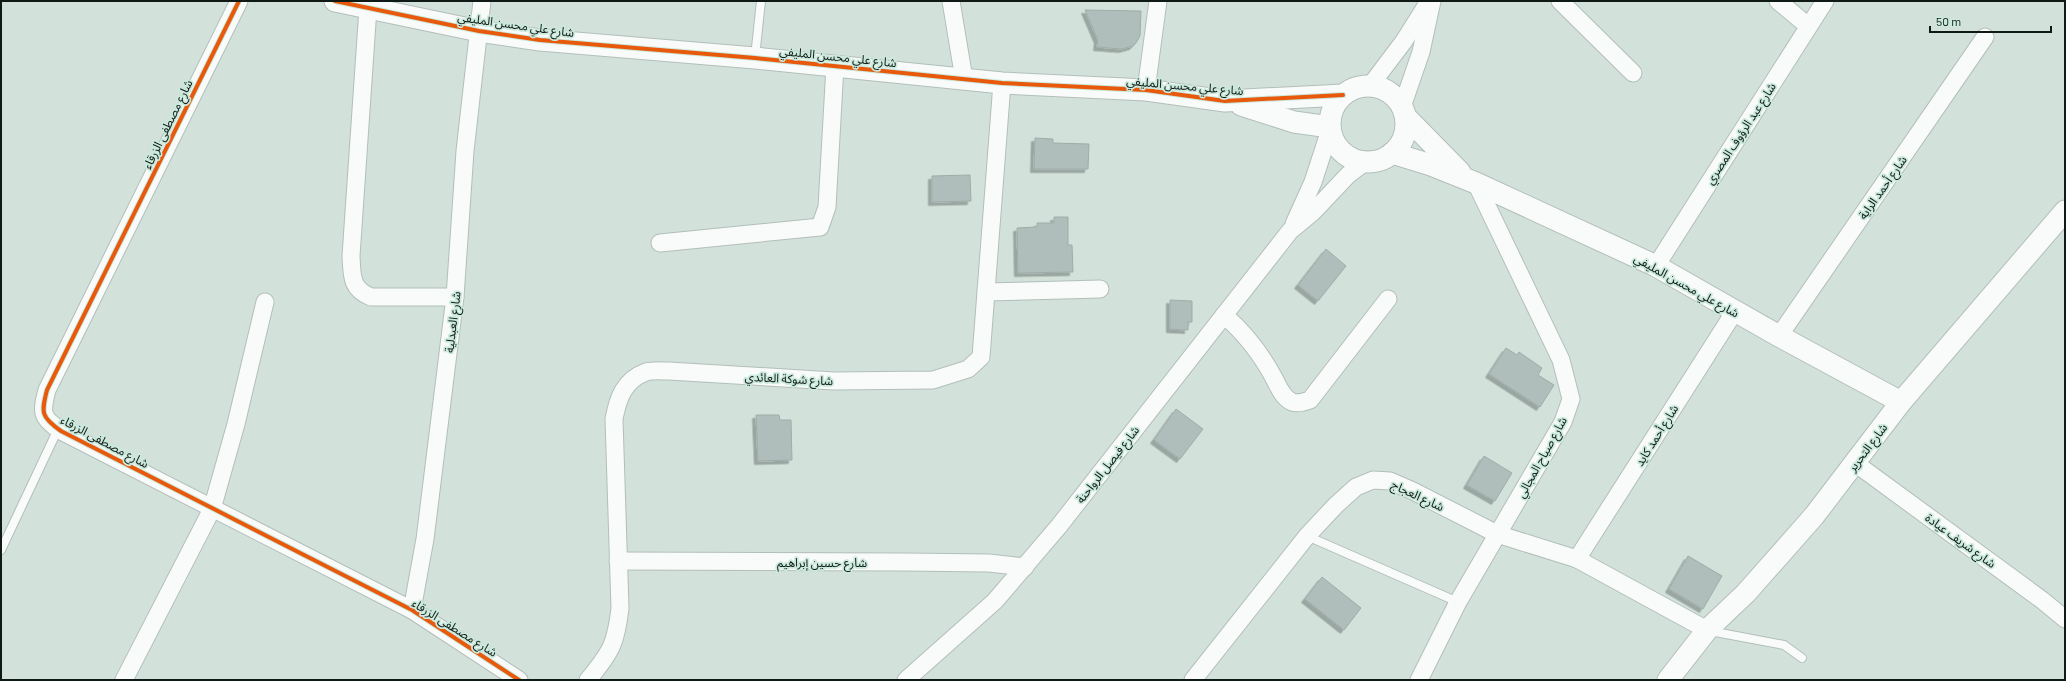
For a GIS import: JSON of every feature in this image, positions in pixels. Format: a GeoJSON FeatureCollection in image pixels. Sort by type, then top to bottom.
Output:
{"type":"FeatureCollection","features":[{"type":"Feature","properties":{"kind":"street","name":"شارع مصطفى الزرقاء"},"geometry":{"type":"LineString","coordinates":[[238,1],[47,390],[42,408],[47,421],[58,429],[212,509],[412,610],[519,680]]}},
{"type":"Feature","properties":{"kind":"street","name":"شارع علي محسن المليفي"},"geometry":{"type":"LineString","coordinates":[[335,1],[479,31],[540,40],[755,58],[1002,83],[1146,90],[1225,100],[1268,100],[1343,95]]}},
{"type":"Feature","properties":{"kind":"street","name":"شارع العبدلية"},"geometry":{"type":"LineString","coordinates":[[412,610],[425,539],[455,297],[465,151],[482,1]]}},
{"type":"Feature","properties":{"kind":"street"},"geometry":{"type":"LineString","coordinates":[[951,1],[964,79]]}},
{"type":"Feature","properties":{"kind":"street"},"geometry":{"type":"LineString","coordinates":[[1146,90],[1158,1]]}},
{"type":"Feature","properties":{"kind":"street"},"geometry":{"type":"LineString","coordinates":[[1370,86],[1404,41],[1431,1]]}},
{"type":"Feature","properties":{"kind":"street"},"geometry":{"type":"LineString","coordinates":[[1403,111],[1389,92],[1370,86],[1351,89],[1343,95],[1333,110],[1330,129],[1333,140],[1346,155],[1355,160],[1365,162],[1375,161],[1392,153],[1404,136],[1403,111],[1421,52],[1431,1]]}},
{"type":"Feature","properties":{"kind":"street"},"geometry":{"type":"LineString","coordinates":[[1560,1],[1633,73]]}},
{"type":"Feature","properties":{"kind":"street"},"geometry":{"type":"LineString","coordinates":[[1778,1],[1808,26]]}},
{"type":"Feature","properties":{"kind":"street","name":"شارع عبد الرؤوف المصري"},"geometry":{"type":"LineString","coordinates":[[1656,266],[1825,1]]}},
{"type":"Feature","properties":{"kind":"street"},"geometry":{"type":"LineString","coordinates":[[368,8],[351,256],[352,278],[360,293],[371,297],[455,297]]}},
{"type":"Feature","properties":{"kind":"street","name":"شارع أحمد الراية"},"geometry":{"type":"LineString","coordinates":[[1779,336],[1985,37]]}},
{"type":"Feature","properties":{"kind":"street"},"geometry":{"type":"LineString","coordinates":[[660,243],[820,227],[827,207],[836,66]]}},
{"type":"Feature","properties":{"kind":"street","name":"شارع شوكة العائدي"},"geometry":{"type":"LineString","coordinates":[[588,680],[608,656],[617,632],[620,608],[614,419],[619,396],[633,380],[647,372],[669,371],[834,381],[933,380],[968,369],[981,357],[1002,83]]}},
{"type":"Feature","properties":{"kind":"street","name":"شارع علي محسن المليفي"},"geometry":{"type":"LineString","coordinates":[[1225,100],[1294,122],[1330,129]]}},
{"type":"Feature","properties":{"kind":"street","name":"شارع علي محسن المليفي"},"geometry":{"type":"LineString","coordinates":[[1403,111],[1472,181]]}},
{"type":"Feature","properties":{"kind":"street","name":"شارع فيصل الرواحنة"},"geometry":{"type":"LineString","coordinates":[[1290,231],[1313,182],[1330,129]]}},
{"type":"Feature","properties":{"kind":"street","name":"شارع علي محسن المليفي"},"geometry":{"type":"LineString","coordinates":[[1392,153],[1431,165],[1472,181],[1656,266],[1779,336],[1901,402]]}},
{"type":"Feature","properties":{"kind":"street","name":"شارع فيصل الرواحنة"},"geometry":{"type":"LineString","coordinates":[[906,680],[995,601],[1059,526],[1290,231],[1313,212],[1348,175],[1365,162]]}},
{"type":"Feature","properties":{"kind":"street","name":"شارع صياح المجالي"},"geometry":{"type":"LineString","coordinates":[[1419,680],[1458,602],[1563,422],[1571,399],[1561,360],[1472,181]]}},
{"type":"Feature","properties":{"kind":"street","name":"شارع التحرير"},"geometry":{"type":"LineString","coordinates":[[1668,680],[1707,630],[1746,594],[1814,516],[1901,402],[2065,211]]}},
{"type":"Feature","properties":{"kind":"street"},"geometry":{"type":"LineString","coordinates":[[986,292],[1100,289]]}},
{"type":"Feature","properties":{"kind":"street"},"geometry":{"type":"LineString","coordinates":[[1224,315],[1236,325],[1262,356],[1284,396],[1291,402],[1301,403],[1310,400],[1388,299]]}},
{"type":"Feature","properties":{"kind":"street"},"geometry":{"type":"LineString","coordinates":[[124,680],[212,509],[236,424],[265,302]]}},
{"type":"Feature","properties":{"kind":"street","name":"شارع أحمد كايد"},"geometry":{"type":"LineString","coordinates":[[1577,560],[1735,311]]}},
{"type":"Feature","properties":{"kind":"street","name":"شارع شريف عيادة"},"geometry":{"type":"LineString","coordinates":[[1855,463],[2042,600],[2065,619]]}},
{"type":"Feature","properties":{"kind":"street","name":"شارع العجاج"},"geometry":{"type":"LineString","coordinates":[[1193,680],[1307,536],[1336,505],[1356,487],[1373,480],[1390,481],[1413,491],[1497,534],[1577,560],[1707,630]]}},
{"type":"Feature","properties":{"kind":"street","name":"شارع حسين إبراهيم"},"geometry":{"type":"LineString","coordinates":[[618,561],[989,563],[1025,567]]}},
{"type":"Feature","properties":{"kind":"lane"},"geometry":{"type":"LineString","coordinates":[[755,58],[761,1]]}},
{"type":"Feature","properties":{"kind":"lane"},"geometry":{"type":"LineString","coordinates":[[1,550],[58,429]]}},
{"type":"Feature","properties":{"kind":"lane"},"geometry":{"type":"LineString","coordinates":[[1307,536],[1458,602]]}},
{"type":"Feature","properties":{"kind":"lane"},"geometry":{"type":"LineString","coordinates":[[1707,630],[1784,645],[1802,658]]}},
{"type":"Feature","properties":{"kind":"building"},"geometry":{"type":"Polygon","coordinates":[[[1085,10],[1141,11],[1140,36],[1133,46],[1122,49],[1097,47],[1098,40],[1085,10]]]}},
{"type":"Feature","properties":{"kind":"building"},"geometry":{"type":"Polygon","coordinates":[[[1035,138],[1053,139],[1053,143],[1089,144],[1088,169],[1034,169],[1035,138]]]}},
{"type":"Feature","properties":{"kind":"building"},"geometry":{"type":"Polygon","coordinates":[[[970,175],[971,201],[932,202],[932,176],[970,175]]]}},
{"type":"Feature","properties":{"kind":"building"},"geometry":{"type":"Polygon","coordinates":[[[1054,217],[1068,217],[1068,245],[1072,245],[1073,272],[1018,273],[1017,228],[1037,227],[1037,223],[1054,223],[1054,217]]]}},
{"type":"Feature","properties":{"kind":"building"},"geometry":{"type":"Polygon","coordinates":[[[1326,249],[1346,266],[1318,301],[1298,285],[1326,249]]]}},
{"type":"Feature","properties":{"kind":"building"},"geometry":{"type":"Polygon","coordinates":[[[1170,300],[1192,301],[1192,322],[1188,322],[1188,330],[1170,329],[1170,300]]]}},
{"type":"Feature","properties":{"kind":"building"},"geometry":{"type":"Polygon","coordinates":[[[1506,348],[1517,355],[1519,352],[1542,368],[1538,375],[1554,385],[1540,407],[1489,374],[1506,348]]]}},
{"type":"Feature","properties":{"kind":"building"},"geometry":{"type":"Polygon","coordinates":[[[1176,409],[1203,429],[1180,459],[1154,440],[1176,409]]]}},
{"type":"Feature","properties":{"kind":"building"},"geometry":{"type":"Polygon","coordinates":[[[756,415],[779,415],[780,420],[791,420],[792,460],[758,461],[756,415]]]}},
{"type":"Feature","properties":{"kind":"building"},"geometry":{"type":"Polygon","coordinates":[[[1484,456],[1512,473],[1495,501],[1467,485],[1484,456]]]}},
{"type":"Feature","properties":{"kind":"building"},"geometry":{"type":"Polygon","coordinates":[[[1688,556],[1722,576],[1703,609],[1669,589],[1688,556]]]}},
{"type":"Feature","properties":{"kind":"building"},"geometry":{"type":"Polygon","coordinates":[[[1322,577],[1361,608],[1344,630],[1305,599],[1322,577]]]}},
{"type":"Feature","properties":{"kind":"cycle path"},"geometry":{"type":"LineString","coordinates":[[239,1],[47,390],[44,404],[44,414],[46,418],[61,431],[412,610],[519,680]]}},
{"type":"Feature","properties":{"kind":"cycle path"},"geometry":{"type":"LineString","coordinates":[[335,1],[479,31],[540,40],[755,58],[1002,83],[1146,90],[1225,101],[1343,95]]}}]}
